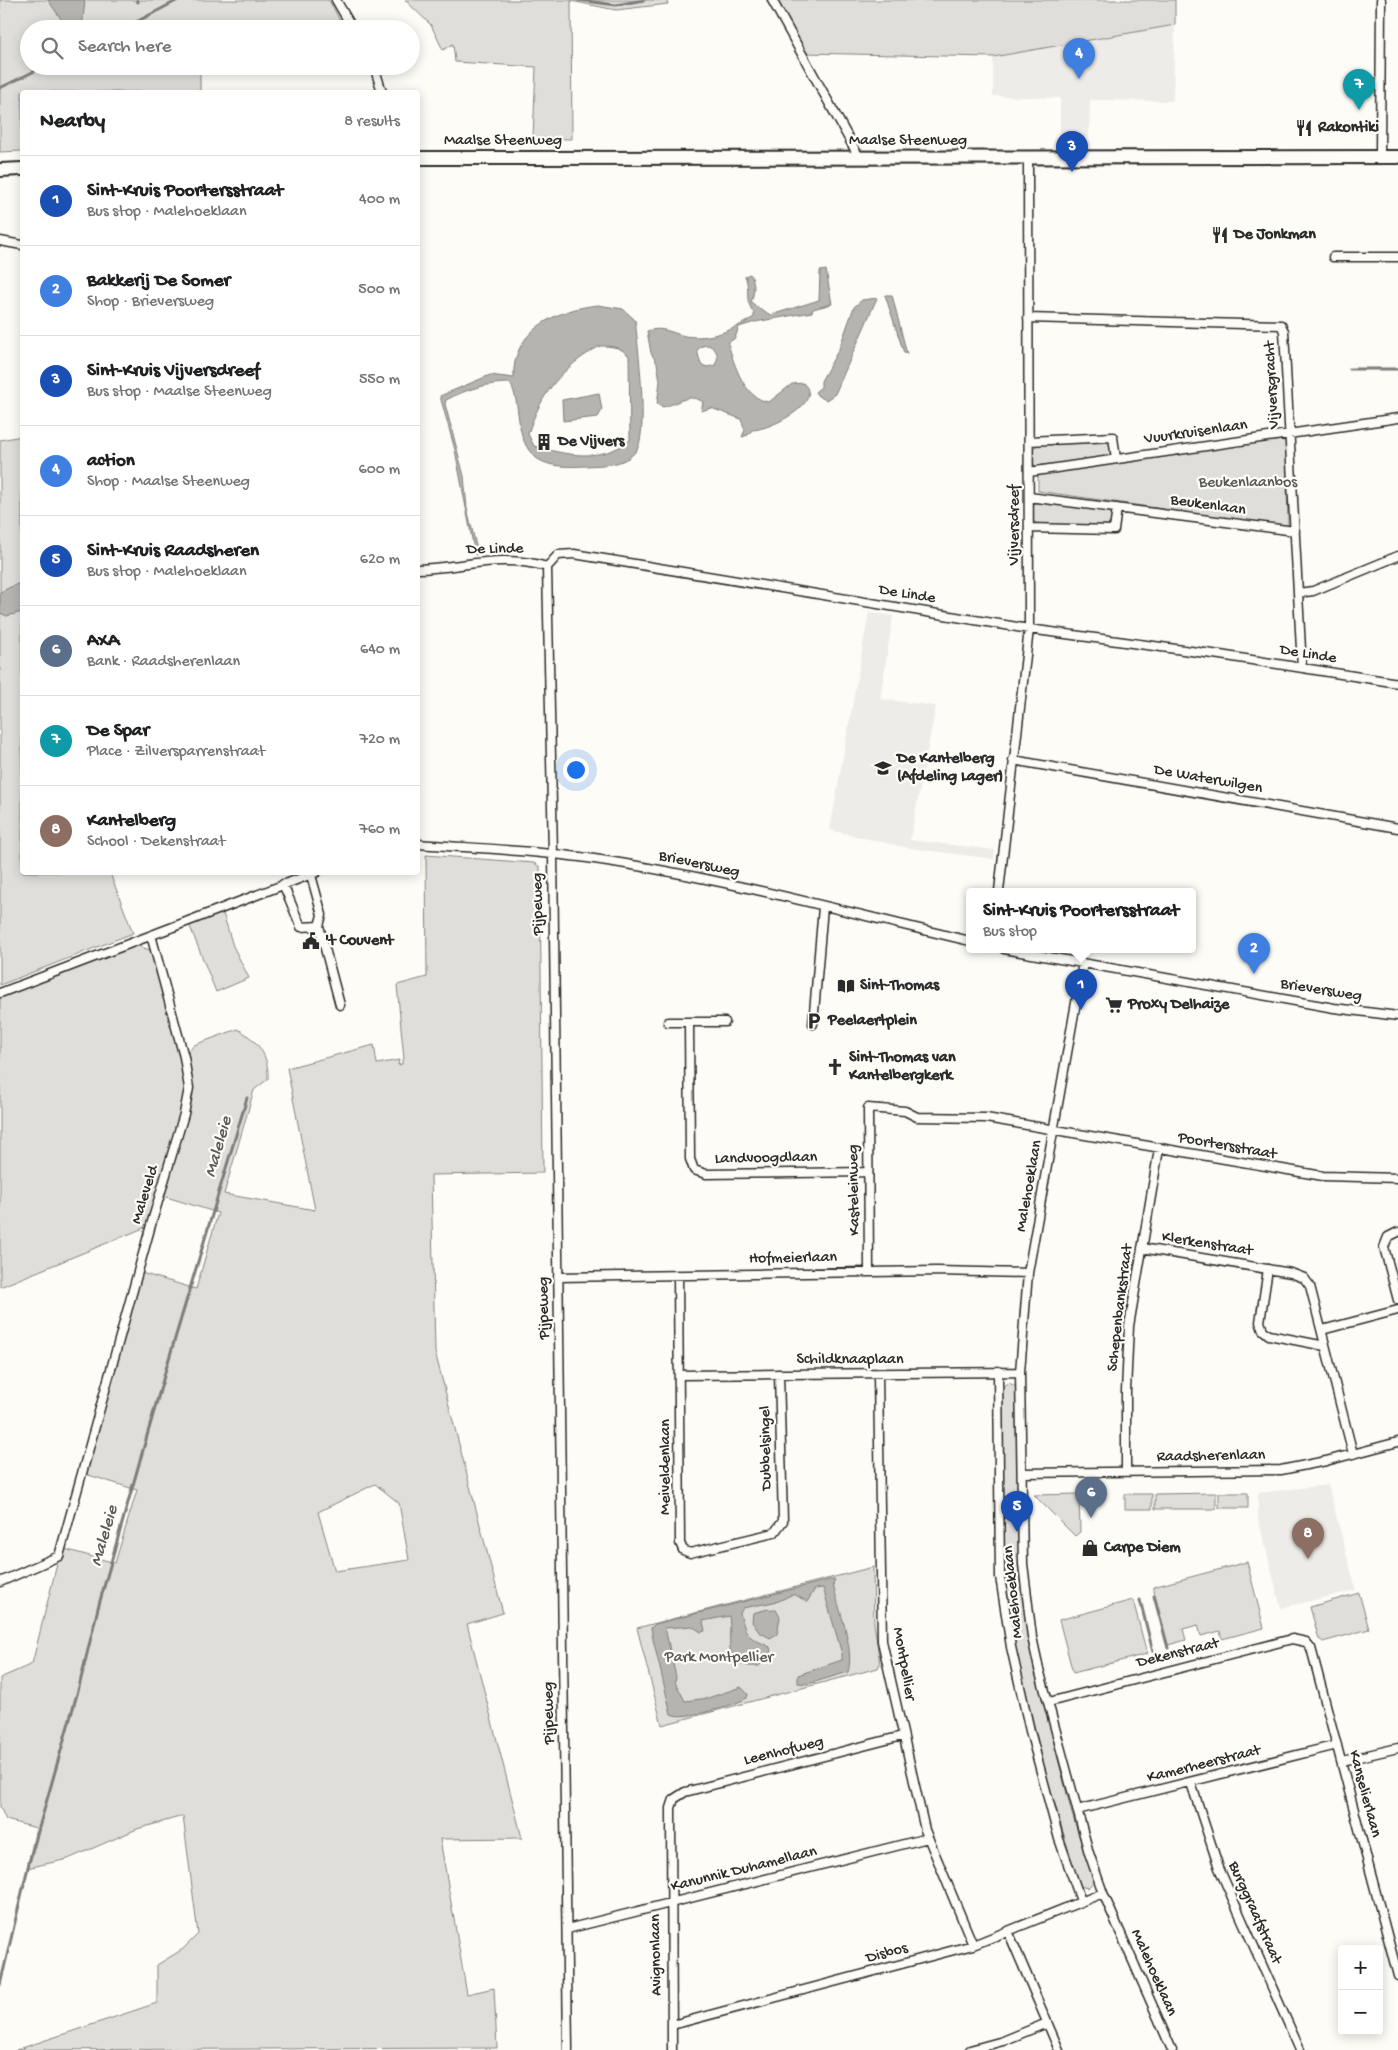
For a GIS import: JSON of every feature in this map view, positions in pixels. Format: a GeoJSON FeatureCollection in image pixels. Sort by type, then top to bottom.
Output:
{"type":"FeatureCollection","features":[{"type":"Feature","properties":{"kind":"main road","name":"Maalse Steenweg"},"geometry":{"type":"LineString","coordinates":[[420,158],[1398,157]]}},
{"type":"Feature","properties":{"kind":"main road"},"geometry":{"type":"LineString","coordinates":[[0,170],[20,169]]}},
{"type":"Feature","properties":{"kind":"street"},"geometry":{"type":"LineString","coordinates":[[336,0],[348,20]]}},
{"type":"Feature","properties":{"kind":"street"},"geometry":{"type":"LineString","coordinates":[[772,0],[859,157]]}},
{"type":"Feature","properties":{"kind":"street"},"geometry":{"type":"LineString","coordinates":[[1380,157],[1381,0]]}},
{"type":"Feature","properties":{"kind":"street"},"geometry":{"type":"LineString","coordinates":[[377,75],[381,90]]}},
{"type":"Feature","properties":{"kind":"street","name":"Vijversdreef"},"geometry":{"type":"LineString","coordinates":[[999,888],[1029,629],[1028,156]]}},
{"type":"Feature","properties":{"kind":"street"},"geometry":{"type":"LineString","coordinates":[[0,241],[20,245]]}},
{"type":"Feature","properties":{"kind":"street"},"geometry":{"type":"LineString","coordinates":[[1333,257],[1398,257]]}},
{"type":"Feature","properties":{"kind":"street","name":"Vijversgracht"},"geometry":{"type":"LineString","coordinates":[[1028,318],[1281,325],[1284,331],[1302,668]]}},
{"type":"Feature","properties":{"kind":"street","name":"Vuurkruisenlaan"},"geometry":{"type":"LineString","coordinates":[[1029,472],[1398,418]]}},
{"type":"Feature","properties":{"kind":"street"},"geometry":{"type":"LineString","coordinates":[[1028,441],[1113,437],[1116,459]]}},
{"type":"Feature","properties":{"kind":"street","name":"Beukenlaan"},"geometry":{"type":"LineString","coordinates":[[1029,496],[1295,531]]}},
{"type":"Feature","properties":{"kind":"street"},"geometry":{"type":"LineString","coordinates":[[1029,528],[1114,530],[1117,508]]}},
{"type":"Feature","properties":{"kind":"street","name":"De Linde"},"geometry":{"type":"LineString","coordinates":[[420,569],[491,560],[536,563],[547,567],[558,555],[574,554],[1029,629],[1398,683]]}},
{"type":"Feature","properties":{"kind":"street"},"geometry":{"type":"LineString","coordinates":[[1298,593],[1312,591],[1398,556]]}},
{"type":"Feature","properties":{"kind":"street","name":"Pijpeweg"},"geometry":{"type":"LineString","coordinates":[[547,567],[553,854],[568,2050]]}},
{"type":"Feature","properties":{"kind":"street","name":"De Waterwilgen"},"geometry":{"type":"LineString","coordinates":[[1013,760],[1398,828]]}},
{"type":"Feature","properties":{"kind":"street","name":"Brieversweg"},"geometry":{"type":"LineString","coordinates":[[420,844],[553,854],[704,878],[966,940]]}},
{"type":"Feature","properties":{"kind":"street"},"geometry":{"type":"LineString","coordinates":[[0,993],[311,875]]}},
{"type":"Feature","properties":{"kind":"street"},"geometry":{"type":"LineString","coordinates":[[314,875],[322,915],[319,926],[340,1005]]}},
{"type":"Feature","properties":{"kind":"street"},"geometry":{"type":"LineString","coordinates":[[283,884],[302,927],[319,926]]}},
{"type":"Feature","properties":{"kind":"street"},"geometry":{"type":"LineString","coordinates":[[813,1024],[823,907]]}},
{"type":"Feature","properties":{"kind":"street","name":"Maleveld"},"geometry":{"type":"LineString","coordinates":[[0,1582],[59,1556],[151,1225],[184,1114],[188,1088],[184,1057],[151,935]]}},
{"type":"Feature","properties":{"kind":"street","name":"Brieversweg"},"geometry":{"type":"LineString","coordinates":[[1027,953],[1334,1008],[1398,1016]]}},
{"type":"Feature","properties":{"kind":"street","name":"Malehoeklaan"},"geometry":{"type":"LineString","coordinates":[[1083,963],[1028,1272],[1020,1372],[1023,1564],[1032,1637],[1076,1810],[1103,1894],[1172,2050]]}},
{"type":"Feature","properties":{"kind":"street"},"geometry":{"type":"LineString","coordinates":[[668,1022],[725,1022]]}},
{"type":"Feature","properties":{"kind":"street","name":"Landvoogdlaan"},"geometry":{"type":"LineString","coordinates":[[689,1022],[690,1159],[694,1170],[706,1174],[868,1172]]}},
{"type":"Feature","properties":{"kind":"street","name":"Poortersstraat"},"geometry":{"type":"LineString","coordinates":[[868,1108],[905,1111],[917,1117],[986,1118],[1323,1176],[1398,1178]]}},
{"type":"Feature","properties":{"kind":"street","name":"Kasteleinweg"},"geometry":{"type":"LineString","coordinates":[[868,1108],[869,1272]]}},
{"type":"Feature","properties":{"kind":"street","name":"Schepenbankstraat"},"geometry":{"type":"LineString","coordinates":[[1126,1472],[1126,1366],[1131,1317],[1159,1149]]}},
{"type":"Feature","properties":{"kind":"street"},"geometry":{"type":"LineString","coordinates":[[1398,1232],[1388,1237],[1384,1247],[1398,1300]]}},
{"type":"Feature","properties":{"kind":"street","name":"Klerkenstraat"},"geometry":{"type":"LineString","coordinates":[[1142,1248],[1291,1272],[1304,1278],[1310,1286],[1353,1454]]}},
{"type":"Feature","properties":{"kind":"street","name":"Klerkenstraat"},"geometry":{"type":"LineString","coordinates":[[1268,1269],[1260,1322],[1263,1330],[1268,1335],[1325,1346]]}},
{"type":"Feature","properties":{"kind":"street","name":"Hofmeierlaan"},"geometry":{"type":"LineString","coordinates":[[558,1277],[869,1272],[1028,1272]]}},
{"type":"Feature","properties":{"kind":"street","name":"Meiveldenlaan"},"geometry":{"type":"LineString","coordinates":[[678,1275],[680,1543],[683,1550],[690,1553],[774,1533],[783,1521]]}},
{"type":"Feature","properties":{"kind":"street"},"geometry":{"type":"LineString","coordinates":[[1322,1330],[1398,1310]]}},
{"type":"Feature","properties":{"kind":"street","name":"Malehoeklaan"},"geometry":{"type":"LineString","coordinates":[[998,1371],[1000,1577],[1008,1629],[1029,1728],[1060,1840],[1081,1901]]}},
{"type":"Feature","properties":{"kind":"street","name":"Schildknaaplaan"},"geometry":{"type":"LineString","coordinates":[[680,1375],[1020,1372]]}},
{"type":"Feature","properties":{"kind":"street","name":"Dubbelsingel"},"geometry":{"type":"LineString","coordinates":[[779,1374],[783,1521]]}},
{"type":"Feature","properties":{"kind":"street","name":"Montpellier"},"geometry":{"type":"LineString","coordinates":[[878,1374],[882,1641],[902,1736],[928,1838],[973,1945]]}},
{"type":"Feature","properties":{"kind":"street","name":"Raadsherenlaan"},"geometry":{"type":"LineString","coordinates":[[1022,1472],[1281,1470],[1398,1442]]}},
{"type":"Feature","properties":{"kind":"street","name":"Dekenstraat"},"geometry":{"type":"LineString","coordinates":[[1048,1702],[1292,1639],[1306,1642],[1311,1648]]}},
{"type":"Feature","properties":{"kind":"street","name":"Kanselierlaan"},"geometry":{"type":"LineString","coordinates":[[1311,1648],[1398,1976]]}},
{"type":"Feature","properties":{"kind":"street","name":"Leenhofweg"},"geometry":{"type":"LineString","coordinates":[[674,1799],[685,1792],[902,1736]]}},
{"type":"Feature","properties":{"kind":"street","name":"Kamerheerstraat"},"geometry":{"type":"LineString","coordinates":[[1076,1810],[1191,1783],[1337,1745]]}},
{"type":"Feature","properties":{"kind":"street"},"geometry":{"type":"LineString","coordinates":[[1342,1761],[1398,1748]]}},
{"type":"Feature","properties":{"kind":"street","name":"Burggraafstraat"},"geometry":{"type":"LineString","coordinates":[[1191,1783],[1219,1868],[1300,2050]]}},
{"type":"Feature","properties":{"kind":"street","name":"Avignonlaan"},"geometry":{"type":"LineString","coordinates":[[672,2050],[670,1903],[671,1808],[674,1799]]}},
{"type":"Feature","properties":{"kind":"street","name":"Kanunnik Duhamellaan"},"geometry":{"type":"LineString","coordinates":[[567,1929],[928,1838]]}},
{"type":"Feature","properties":{"kind":"street","name":"Disbos"},"geometry":{"type":"LineString","coordinates":[[672,2025],[973,1945],[1081,1901],[1103,1894]]}},
{"type":"Feature","properties":{"kind":"street"},"geometry":{"type":"LineString","coordinates":[[1008,1931],[1059,2050]]}},
{"type":"Feature","properties":{"kind":"street"},"geometry":{"type":"LineString","coordinates":[[970,2050],[1003,2041],[1048,2023]]}},
{"type":"Feature","properties":{"kind":"shaded area"},"geometry":{"type":"Polygon","coordinates":[[[48,0],[85,0],[83,20],[62,20],[48,0]]]}},
{"type":"Feature","properties":{"kind":"shaded area"},"geometry":{"type":"Polygon","coordinates":[[[1175,25],[1173,101],[1090,100],[1089,138],[1060,138],[1060,98],[993,96],[993,57],[1175,25]]]}},
{"type":"Feature","properties":{"kind":"shaded area"},"geometry":{"type":"Polygon","coordinates":[[[826,270],[832,304],[813,309],[812,312],[755,322],[739,327],[735,338],[728,343],[741,379],[753,394],[769,402],[792,384],[803,383],[808,391],[807,399],[801,407],[782,420],[760,429],[752,430],[748,435],[742,437],[745,430],[741,419],[711,408],[701,411],[703,402],[698,399],[688,398],[663,407],[657,404],[660,381],[657,363],[651,353],[647,331],[662,330],[685,336],[704,337],[730,330],[746,322],[754,317],[748,299],[745,276],[750,274],[754,284],[751,302],[771,315],[819,300],[820,271],[826,270]],[[708,345],[702,346],[697,350],[701,365],[708,367],[715,365],[717,362],[715,351],[708,345]]]}},
{"type":"Feature","properties":{"kind":"shaded area"},"geometry":{"type":"Polygon","coordinates":[[[885,295],[892,295],[907,354],[904,353],[885,295]]]}},
{"type":"Feature","properties":{"kind":"shaded area"},"geometry":{"type":"Polygon","coordinates":[[[877,298],[835,394],[826,400],[818,396],[815,392],[821,387],[821,381],[839,349],[854,307],[862,300],[877,298]]]}},
{"type":"Feature","properties":{"kind":"shaded area"},"geometry":{"type":"Polygon","coordinates":[[[598,305],[623,309],[635,320],[642,409],[640,442],[636,451],[631,456],[626,460],[613,464],[572,467],[557,466],[537,459],[526,446],[520,428],[514,391],[510,383],[477,387],[446,400],[445,404],[464,476],[467,508],[478,554],[475,555],[455,450],[440,396],[490,375],[514,378],[515,362],[520,347],[528,335],[553,317],[582,307],[598,305]],[[600,346],[564,372],[546,394],[533,419],[528,434],[534,446],[558,452],[583,455],[607,452],[630,440],[629,356],[619,349],[600,346]]]}},
{"type":"Feature","properties":{"kind":"shaded area"},"geometry":{"type":"Polygon","coordinates":[[[599,393],[602,410],[598,417],[563,421],[562,400],[599,393]]]}},
{"type":"Feature","properties":{"kind":"shaded area"},"geometry":{"type":"Polygon","coordinates":[[[20,583],[20,613],[7,616],[0,613],[0,592],[20,583]]]}},
{"type":"Feature","properties":{"kind":"shaded area","name":"De Kantelberg (Afdeling Lager)"},"geometry":{"type":"Polygon","coordinates":[[[869,612],[893,616],[880,699],[936,706],[910,840],[995,850],[994,859],[908,848],[830,830],[869,612]]]}},
{"type":"Feature","properties":{"kind":"shaded area"},"geometry":{"type":"Polygon","coordinates":[[[1328,1485],[1356,1590],[1281,1608],[1258,1518],[1258,1493],[1328,1485]]]}},
{"type":"Feature","properties":{"kind":"shaded area"},"geometry":{"type":"Polygon","coordinates":[[[835,1580],[833,1584],[848,1640],[850,1662],[848,1672],[808,1684],[798,1683],[798,1675],[842,1660],[842,1654],[823,1588],[815,1589],[807,1602],[796,1595],[791,1595],[779,1601],[743,1608],[740,1613],[749,1636],[770,1647],[771,1653],[759,1666],[746,1666],[738,1663],[733,1658],[730,1651],[729,1616],[703,1621],[705,1631],[701,1632],[692,1626],[665,1628],[676,1677],[675,1682],[685,1701],[708,1698],[741,1687],[748,1694],[747,1698],[721,1708],[697,1714],[677,1716],[671,1714],[651,1628],[655,1624],[835,1580]]]}},
{"type":"Feature","properties":{"kind":"shaded area"},"geometry":{"type":"Polygon","coordinates":[[[768,1609],[776,1610],[780,1617],[777,1634],[770,1638],[759,1632],[752,1622],[753,1613],[768,1609]]]}},
{"type":"Feature","properties":{"kind":"green space"},"geometry":{"type":"Polygon","coordinates":[[[0,0],[329,0],[340,20],[20,20],[20,75],[200,75],[200,90],[20,90],[20,151],[0,152],[0,0]]]}},
{"type":"Feature","properties":{"kind":"green space"},"geometry":{"type":"Polygon","coordinates":[[[405,0],[666,0],[668,4],[616,10],[571,1],[572,139],[533,138],[536,67],[455,62],[453,44],[443,50],[431,25],[405,0]]]}},
{"type":"Feature","properties":{"kind":"green space"},"geometry":{"type":"Polygon","coordinates":[[[772,0],[1175,0],[1175,25],[993,57],[802,53],[772,0]]]}},
{"type":"Feature","properties":{"kind":"green space"},"geometry":{"type":"Polygon","coordinates":[[[20,436],[20,875],[111,875],[133,933],[0,985],[0,440],[20,436]]]}},
{"type":"Feature","properties":{"kind":"green space","name":"Beukenlaanbos"},"geometry":{"type":"Polygon","coordinates":[[[1286,439],[1288,527],[1038,491],[1038,473],[1286,439]]]}},
{"type":"Feature","properties":{"kind":"green space"},"geometry":{"type":"Polygon","coordinates":[[[1107,441],[1111,444],[1110,456],[1038,467],[1033,464],[1031,450],[1038,444],[1107,441]]]}},
{"type":"Feature","properties":{"kind":"green space"},"geometry":{"type":"Polygon","coordinates":[[[1037,501],[1108,511],[1112,513],[1112,522],[1105,526],[1038,524],[1033,521],[1032,506],[1037,501]]]}},
{"type":"Feature","properties":{"kind":"green space"},"geometry":{"type":"Polygon","coordinates":[[[426,855],[534,863],[540,867],[543,1173],[431,1175],[435,1352],[503,1613],[467,1624],[522,1838],[440,1839],[467,1994],[494,1988],[497,2048],[16,2050],[157,2003],[157,1965],[183,1949],[198,1934],[183,1816],[137,1829],[68,1859],[27,1868],[36,1828],[6,1820],[0,1807],[0,1678],[32,1664],[61,1548],[115,1563],[137,1490],[82,1473],[138,1272],[196,1289],[218,1213],[160,1195],[151,1225],[0,1287],[0,997],[135,945],[153,951],[185,1056],[194,1045],[238,1029],[257,1044],[267,1063],[268,1079],[254,1090],[224,1194],[315,1210],[287,1068],[374,1045],[377,1064],[399,1060],[398,1065],[402,1064],[404,1059],[397,985],[427,977],[426,855]],[[375,1484],[318,1512],[335,1571],[409,1560],[399,1503],[375,1484]]]}},
{"type":"Feature","properties":{"kind":"green space"},"geometry":{"type":"Polygon","coordinates":[[[222,910],[233,946],[249,978],[216,992],[189,924],[222,910]]]}},
{"type":"Feature","properties":{"kind":"green space"},"geometry":{"type":"Polygon","coordinates":[[[1009,1383],[1015,1386],[1017,1390],[1020,1580],[1030,1649],[1072,1814],[1092,1876],[1093,1882],[1088,1888],[1079,1886],[1046,1774],[1015,1648],[1002,1544],[1002,1387],[1009,1383]]]}},
{"type":"Feature","properties":{"kind":"green space"},"geometry":{"type":"Polygon","coordinates":[[[1216,1493],[1216,1509],[1155,1509],[1155,1494],[1216,1493]]]}},
{"type":"Feature","properties":{"kind":"green space"},"geometry":{"type":"Polygon","coordinates":[[[1219,1493],[1248,1493],[1248,1508],[1219,1508],[1219,1493]]]}},
{"type":"Feature","properties":{"kind":"green space"},"geometry":{"type":"Polygon","coordinates":[[[1079,1494],[1080,1532],[1075,1536],[1034,1495],[1079,1494]]]}},
{"type":"Feature","properties":{"kind":"green space"},"geometry":{"type":"Polygon","coordinates":[[[1125,1494],[1152,1494],[1152,1509],[1125,1509],[1125,1494]]]}},
{"type":"Feature","properties":{"kind":"green space"},"geometry":{"type":"Polygon","coordinates":[[[1247,1562],[1264,1628],[1222,1639],[1220,1631],[1201,1636],[1198,1625],[1183,1629],[1186,1640],[1168,1645],[1153,1587],[1247,1562]]]}},
{"type":"Feature","properties":{"kind":"green space","name":"Park Montpellier"},"geometry":{"type":"Polygon","coordinates":[[[873,1567],[874,1623],[880,1664],[878,1668],[662,1725],[637,1628],[873,1567]]]}},
{"type":"Feature","properties":{"kind":"green space"},"geometry":{"type":"Polygon","coordinates":[[[1359,1593],[1369,1629],[1323,1642],[1319,1639],[1310,1607],[1359,1593]]]}},
{"type":"Feature","properties":{"kind":"green space"},"geometry":{"type":"Polygon","coordinates":[[[1133,1600],[1147,1654],[1073,1673],[1059,1620],[1133,1600]]]}},
{"type":"Feature","properties":{"kind":"waterway","name":"Maleleie"},"geometry":{"type":"LineString","coordinates":[[140,20],[178,0]]}},
{"type":"Feature","properties":{"kind":"waterway"},"geometry":{"type":"LineString","coordinates":[[578,0],[616,5],[644,0]]}},
{"type":"Feature","properties":{"kind":"waterway","name":"Maleleie"},"geometry":{"type":"LineString","coordinates":[[0,88],[27,75]]}},
{"type":"Feature","properties":{"kind":"waterway"},"geometry":{"type":"LineString","coordinates":[[1350,369],[1398,369]]}},
{"type":"Feature","properties":{"kind":"waterway","name":"Maleleie"},"geometry":{"type":"LineString","coordinates":[[0,1985],[29,1863],[79,1687],[98,1608],[168,1362],[247,1098]]}},
{"type":"Feature","properties":{"kind":"waterway"},"geometry":{"type":"LineString","coordinates":[[1154,1596],[1168,1648]]}},
{"type":"Feature","properties":{"kind":"waterway"},"geometry":{"type":"LineString","coordinates":[[1140,1600],[1153,1652]]}},
{"type":"Feature","properties":{"kind":"place","name":"action"},"geometry":{"type":"Point","coordinates":[1079,79]}},
{"type":"Feature","properties":{"kind":"place","name":"De Spar"},"geometry":{"type":"Point","coordinates":[1359,110]}},
{"type":"Feature","properties":{"kind":"place","name":"Rakontiki"},"geometry":{"type":"Point","coordinates":[1304,128]}},
{"type":"Feature","properties":{"kind":"place","name":"Sint-Kruis Vijversdreef"},"geometry":{"type":"Point","coordinates":[1072,172]}},
{"type":"Feature","properties":{"kind":"place","name":"De Jonkman"},"geometry":{"type":"Point","coordinates":[1220,235]}},
{"type":"Feature","properties":{"kind":"place","name":"De Vijvers"},"geometry":{"type":"Point","coordinates":[544,442]}},
{"type":"Feature","properties":{"kind":"place","name":"De Kantelberg (Afdeling Lager)"},"geometry":{"type":"Point","coordinates":[883,768]}},
{"type":"Feature","properties":{"kind":"place","name":"'t Couvent"},"geometry":{"type":"Point","coordinates":[311,941]}},
{"type":"Feature","properties":{"kind":"place","name":"Bakkerij De Somer"},"geometry":{"type":"Point","coordinates":[1254,974]}},
{"type":"Feature","properties":{"kind":"place","name":"Sint-Thomas"},"geometry":{"type":"Point","coordinates":[846,986]}},
{"type":"Feature","properties":{"kind":"place","name":"Proxy Delhaize"},"geometry":{"type":"Point","coordinates":[1114,1005]}},
{"type":"Feature","properties":{"kind":"place","name":"Sint-Kruis Poortersstraat"},"geometry":{"type":"Point","coordinates":[1081,1010]}},
{"type":"Feature","properties":{"kind":"place","name":"Peelaertplein"},"geometry":{"type":"Point","coordinates":[814,1021]}},
{"type":"Feature","properties":{"kind":"place","name":"Sint-Thomas van Kantelbergkerk"},"geometry":{"type":"Point","coordinates":[835,1067]}},
{"type":"Feature","properties":{"kind":"place","name":"AXA"},"geometry":{"type":"Point","coordinates":[1091,1518]}},
{"type":"Feature","properties":{"kind":"place","name":"Sint-Kruis Raadsheren"},"geometry":{"type":"Point","coordinates":[1017,1532]}},
{"type":"Feature","properties":{"kind":"place","name":"Carpe Diem"},"geometry":{"type":"Point","coordinates":[1090,1548]}},
{"type":"Feature","properties":{"kind":"place","name":"Kantelberg"},"geometry":{"type":"Point","coordinates":[1308,1559]}}]}
